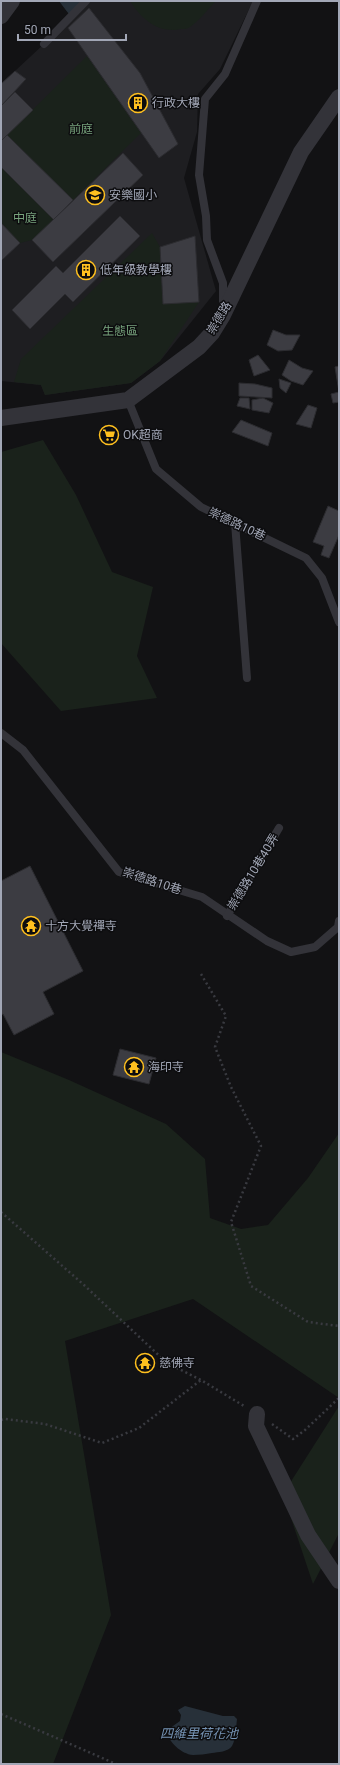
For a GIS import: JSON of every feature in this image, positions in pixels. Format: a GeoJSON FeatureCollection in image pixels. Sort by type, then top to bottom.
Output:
{"type":"FeatureCollection","features":[{"type":"Feature","properties":{"kind":"street"},"geometry":{"type":"LineString","coordinates":[[1,16],[12,1]]}},
{"type":"Feature","properties":{"kind":"street","name":"崇德路"},"geometry":{"type":"LineString","coordinates":[[1,418],[128,400],[199,347],[212,333],[223,315],[301,152],[339,97]]}},
{"type":"Feature","properties":{"kind":"street"},"geometry":{"type":"LineString","coordinates":[[258,1414],[256,1426],[308,1535],[339,1581]]}},
{"type":"Feature","properties":{"kind":"lane"},"geometry":{"type":"LineString","coordinates":[[44,44],[86,1]]}},
{"type":"Feature","properties":{"kind":"lane"},"geometry":{"type":"LineString","coordinates":[[223,315],[223,283],[207,240],[206,216],[199,175],[205,99],[225,74],[257,1]]}},
{"type":"Feature","properties":{"kind":"lane","name":"崇德路10巷"},"geometry":{"type":"LineString","coordinates":[[128,400],[156,469],[201,507],[306,558],[322,578],[339,622]]}},
{"type":"Feature","properties":{"kind":"lane"},"geometry":{"type":"LineString","coordinates":[[235,523],[247,678]]}},
{"type":"Feature","properties":{"kind":"lane","name":"崇德路10巷"},"geometry":{"type":"LineString","coordinates":[[1,733],[23,750],[119,872],[202,897],[227,916],[267,942],[291,952],[315,947],[338,927],[339,921]]}},
{"type":"Feature","properties":{"kind":"lane","name":"崇德路10巷40弄"},"geometry":{"type":"LineString","coordinates":[[227,916],[279,828]]}},
{"type":"Feature","properties":{"kind":"path"},"geometry":{"type":"LineString","coordinates":[[201,974],[226,1016],[216,1047],[231,1087],[261,1146],[231,1222],[251,1286],[308,1322],[339,1326]]}},
{"type":"Feature","properties":{"kind":"path"},"geometry":{"type":"LineString","coordinates":[[1,1212],[84,1285],[167,1363],[201,1380],[139,1428],[102,1444],[44,1424],[5,1419],[1,1420]]}},
{"type":"Feature","properties":{"kind":"path"},"geometry":{"type":"LineString","coordinates":[[1,1714],[116,1764]]}},
{"type":"Feature","properties":{"kind":"shaded area","name":"安樂國小"},"geometry":{"type":"Polygon","coordinates":[[[59,1],[253,1],[220,69],[198,94],[197,132],[184,178],[216,291],[160,361],[131,383],[45,395],[41,385],[1,381],[1,84],[72,18],[59,1]]]}},
{"type":"Feature","properties":{"kind":"green space"},"geometry":{"type":"Polygon","coordinates":[[[130,1],[216,1],[190,27],[186,29],[173,30],[151,24],[134,8],[130,1]]]}},
{"type":"Feature","properties":{"kind":"green space","name":"前庭"},"geometry":{"type":"Polygon","coordinates":[[[87,56],[141,133],[73,200],[7,135],[87,56]]]}},
{"type":"Feature","properties":{"kind":"green space","name":"中庭"},"geometry":{"type":"Polygon","coordinates":[[[1,167],[54,220],[32,240],[20,243],[1,223],[1,167]]]}},
{"type":"Feature","properties":{"kind":"green space","name":"生態區"},"geometry":{"type":"Polygon","coordinates":[[[152,233],[160,247],[163,303],[199,302],[160,361],[131,383],[45,395],[41,385],[14,382],[21,359],[152,233]]]}},
{"type":"Feature","properties":{"kind":"green space"},"geometry":{"type":"Polygon","coordinates":[[[43,440],[76,495],[112,572],[153,587],[137,656],[157,698],[61,711],[1,643],[1,452],[43,440]]]}},
{"type":"Feature","properties":{"kind":"green space"},"geometry":{"type":"Polygon","coordinates":[[[1,1052],[69,1080],[166,1124],[205,1159],[210,1218],[241,1229],[268,1225],[308,1178],[339,1133],[339,1398],[193,1299],[65,1341],[111,1615],[53,1764],[1,1764],[1,1052]]]}},
{"type":"Feature","properties":{"kind":"green space"},"geometry":{"type":"Polygon","coordinates":[[[339,1406],[339,1533],[313,1584],[283,1494],[339,1406]]]}},
{"type":"Feature","properties":{"kind":"water"},"geometry":{"type":"Polygon","coordinates":[[[59,1],[89,1],[72,18],[59,1]]]}},
{"type":"Feature","properties":{"kind":"water","name":"四維里荷花池"},"geometry":{"type":"Polygon","coordinates":[[[185,1706],[223,1716],[234,1716],[237,1719],[236,1733],[232,1746],[225,1751],[193,1755],[176,1747],[166,1731],[180,1721],[181,1715],[178,1710],[185,1706]]]}},
{"type":"Feature","properties":{"kind":"building","name":"行政大樓"},"geometry":{"type":"Polygon","coordinates":[[[89,8],[140,73],[178,144],[159,158],[68,28],[89,8]]]}},
{"type":"Feature","properties":{"kind":"building"},"geometry":{"type":"Polygon","coordinates":[[[15,71],[26,79],[1,106],[1,84],[15,71]]]}},
{"type":"Feature","properties":{"kind":"building"},"geometry":{"type":"Polygon","coordinates":[[[15,92],[33,110],[1,141],[1,106],[15,92]]]}},
{"type":"Feature","properties":{"kind":"building"},"geometry":{"type":"Polygon","coordinates":[[[7,135],[73,200],[54,220],[1,167],[1,141],[7,135]]]}},
{"type":"Feature","properties":{"kind":"building"},"geometry":{"type":"Polygon","coordinates":[[[123,153],[143,175],[53,262],[32,240],[123,153]]]}},
{"type":"Feature","properties":{"kind":"building","name":"低年級教學樓"},"geometry":{"type":"Polygon","coordinates":[[[120,216],[140,236],[73,302],[65,294],[30,329],[12,310],[56,266],[63,273],[120,216]]]}},
{"type":"Feature","properties":{"kind":"building"},"geometry":{"type":"Polygon","coordinates":[[[1,223],[20,243],[1,261],[1,223]]]}},
{"type":"Feature","properties":{"kind":"building"},"geometry":{"type":"Polygon","coordinates":[[[195,236],[199,302],[163,304],[160,247],[195,236]]]}},
{"type":"Feature","properties":{"kind":"building"},"geometry":{"type":"Polygon","coordinates":[[[273,330],[286,335],[300,335],[292,350],[278,351],[267,345],[273,330]]]}},
{"type":"Feature","properties":{"kind":"building"},"geometry":{"type":"Polygon","coordinates":[[[258,355],[270,370],[254,376],[249,360],[258,355]]]}},
{"type":"Feature","properties":{"kind":"building"},"geometry":{"type":"Polygon","coordinates":[[[289,360],[302,368],[313,371],[303,385],[291,381],[282,375],[289,360]]]}},
{"type":"Feature","properties":{"kind":"building"},"geometry":{"type":"Polygon","coordinates":[[[339,366],[339,392],[335,367],[339,366]]]}},
{"type":"Feature","properties":{"kind":"building"},"geometry":{"type":"Polygon","coordinates":[[[279,379],[291,383],[286,393],[280,388],[279,379]]]}},
{"type":"Feature","properties":{"kind":"building"},"geometry":{"type":"Polygon","coordinates":[[[239,383],[255,384],[272,388],[272,398],[239,396],[239,383]]]}},
{"type":"Feature","properties":{"kind":"building"},"geometry":{"type":"Polygon","coordinates":[[[339,392],[339,402],[333,403],[331,394],[339,392]]]}},
{"type":"Feature","properties":{"kind":"building"},"geometry":{"type":"Polygon","coordinates":[[[240,398],[249,398],[250,409],[237,406],[240,398]]]}},
{"type":"Feature","properties":{"kind":"building"},"geometry":{"type":"Polygon","coordinates":[[[263,398],[273,403],[269,413],[252,410],[252,400],[263,398]]]}},
{"type":"Feature","properties":{"kind":"building"},"geometry":{"type":"Polygon","coordinates":[[[308,405],[317,408],[311,428],[296,424],[308,405]]]}},
{"type":"Feature","properties":{"kind":"building"},"geometry":{"type":"Polygon","coordinates":[[[241,420],[272,433],[268,446],[232,432],[241,420]]]}},
{"type":"Feature","properties":{"kind":"building"},"geometry":{"type":"Polygon","coordinates":[[[328,506],[339,511],[339,535],[329,558],[321,555],[324,546],[313,542],[328,506]]]}},
{"type":"Feature","properties":{"kind":"building","name":"十方大覺禪寺"},"geometry":{"type":"Polygon","coordinates":[[[30,866],[83,971],[43,992],[54,1014],[14,1035],[3,1014],[1,1015],[1,881],[30,866]]]}},
{"type":"Feature","properties":{"kind":"building","name":"海印寺"},"geometry":{"type":"Polygon","coordinates":[[[120,1049],[156,1058],[149,1084],[113,1075],[120,1049]]]}},
{"type":"Feature","properties":{"kind":"place","name":"行政大樓"},"geometry":{"type":"Point","coordinates":[138,103]}},
{"type":"Feature","properties":{"kind":"place","name":"安樂國小"},"geometry":{"type":"Point","coordinates":[95,195]}},
{"type":"Feature","properties":{"kind":"place","name":"低年級教學樓"},"geometry":{"type":"Point","coordinates":[86,270]}},
{"type":"Feature","properties":{"kind":"place","name":"OK超商"},"geometry":{"type":"Point","coordinates":[109,435]}},
{"type":"Feature","properties":{"kind":"place","name":"十方大覺禪寺"},"geometry":{"type":"Point","coordinates":[31,926]}},
{"type":"Feature","properties":{"kind":"place","name":"海印寺"},"geometry":{"type":"Point","coordinates":[134,1067]}},
{"type":"Feature","properties":{"kind":"place","name":"慈佛寺"},"geometry":{"type":"Point","coordinates":[145,1363]}}]}
